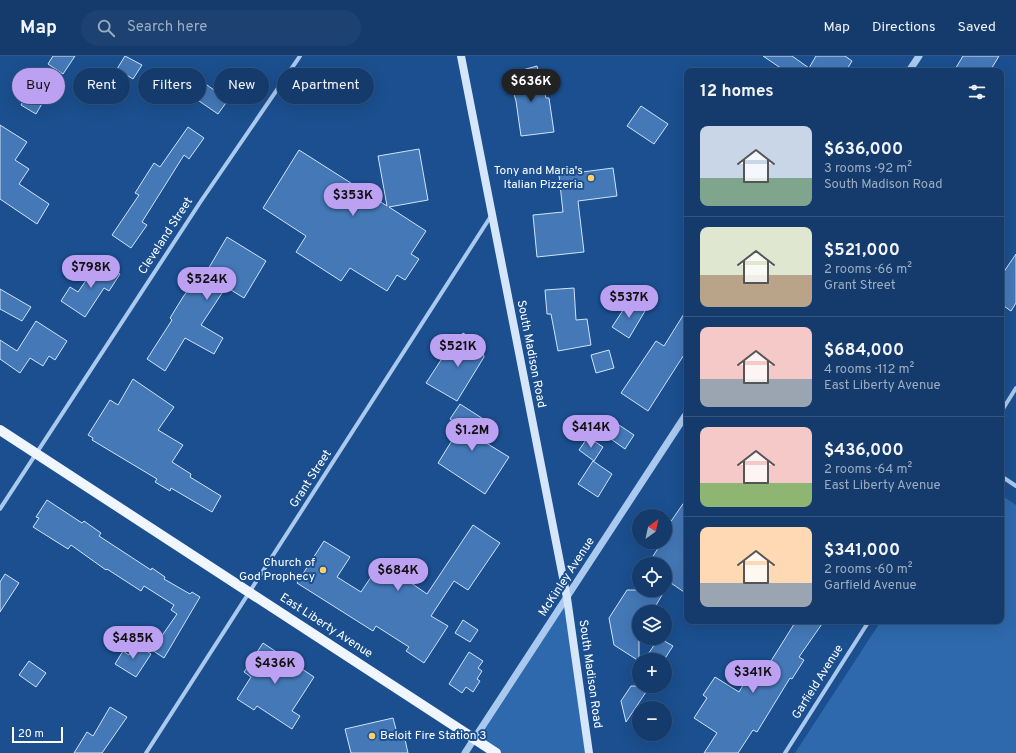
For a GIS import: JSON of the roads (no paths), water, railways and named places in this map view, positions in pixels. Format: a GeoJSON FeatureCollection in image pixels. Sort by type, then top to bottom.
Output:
{"type":"FeatureCollection","features":[{"type":"Feature","properties":{"kind":"main road","name":"South Madison Road"},"geometry":{"type":"LineString","coordinates":[[461,56],[491,216],[567,598],[589,753]]}},
{"type":"Feature","properties":{"kind":"main road","name":"East Liberty Avenue"},"geometry":{"type":"LineString","coordinates":[[0,430],[496,753]]}},
{"type":"Feature","properties":{"kind":"street","name":"Cleveland Street"},"geometry":{"type":"LineString","coordinates":[[0,509],[197,207],[300,56]]}},
{"type":"Feature","properties":{"kind":"street"},"geometry":{"type":"LineString","coordinates":[[911,68],[919,56]]}},
{"type":"Feature","properties":{"kind":"street","name":"Grant Street"},"geometry":{"type":"LineString","coordinates":[[146,753],[491,216]]}},
{"type":"Feature","properties":{"kind":"street"},"geometry":{"type":"LineString","coordinates":[[1004,407],[1016,388]]}},
{"type":"Feature","properties":{"kind":"street","name":"McKinley Avenue"},"geometry":{"type":"LineString","coordinates":[[465,753],[684,418]]}},
{"type":"Feature","properties":{"kind":"street"},"geometry":{"type":"LineString","coordinates":[[1004,478],[1016,486]]}},
{"type":"Feature","properties":{"kind":"street","name":"Garfield Avenue"},"geometry":{"type":"LineString","coordinates":[[785,753],[867,624]]}},
{"type":"Feature","properties":{"kind":"place","name":"Tony and Maria's Italian Pizzeria"},"geometry":{"type":"Point","coordinates":[591,178]}},
{"type":"Feature","properties":{"kind":"place","name":"Church of God Prophecy"},"geometry":{"type":"Point","coordinates":[323,570]}},
{"type":"Feature","properties":{"kind":"place","name":"Beloit Fire Station 3"},"geometry":{"type":"Point","coordinates":[372,736]}}]}
